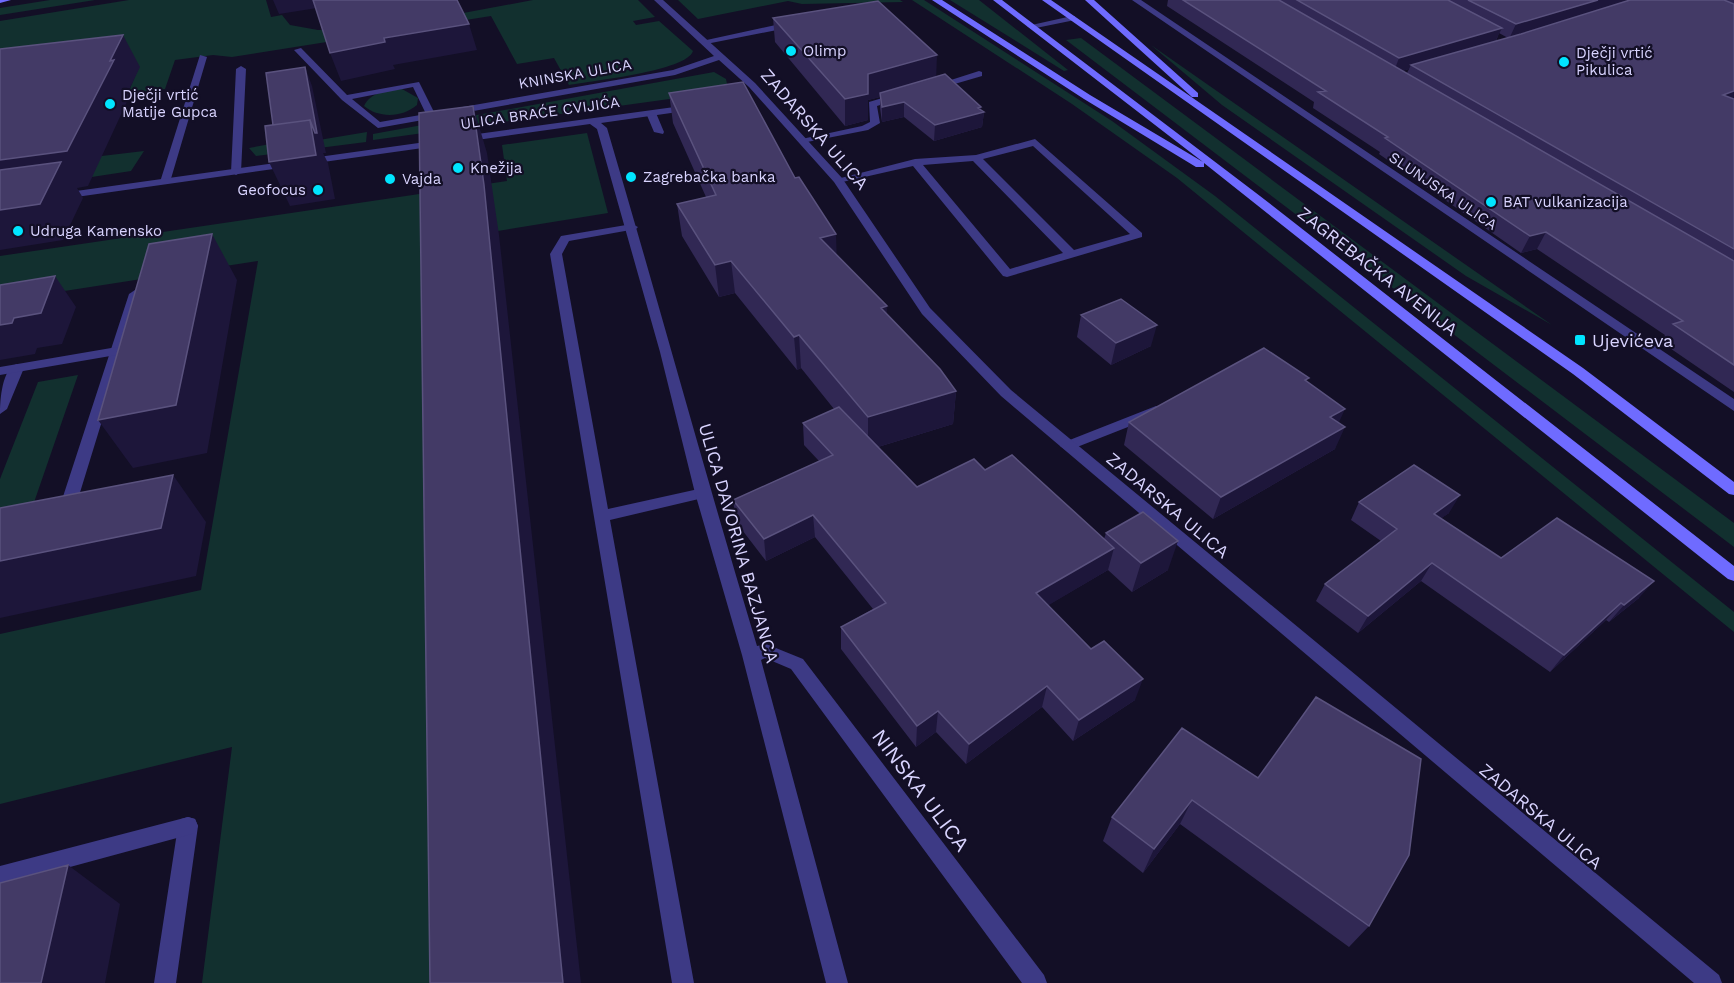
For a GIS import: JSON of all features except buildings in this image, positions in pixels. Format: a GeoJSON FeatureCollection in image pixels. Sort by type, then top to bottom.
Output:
{"type":"FeatureCollection","features":[{"type":"Feature","properties":{"kind":"main road"},"geometry":{"type":"LineString","coordinates":[[0,1],[7,0]]}},
{"type":"Feature","properties":{"kind":"main road"},"geometry":{"type":"LineString","coordinates":[[936,0],[1087,97],[1256,198]]}},
{"type":"Feature","properties":{"kind":"main road","name":"ZAGREBAČKA AVENIJA"},"geometry":{"type":"LineString","coordinates":[[997,0],[1256,198],[1734,575]]}},
{"type":"Feature","properties":{"kind":"main road","name":"ZAGREBAČKA AVENIJA"},"geometry":{"type":"LineString","coordinates":[[1046,0],[1305,183],[1578,371],[1734,490]]}},
{"type":"Feature","properties":{"kind":"main road"},"geometry":{"type":"LineString","coordinates":[[1089,0],[1166,70],[1305,183]]}},
{"type":"Feature","properties":{"kind":"street","name":"ZADARSKA ULICA"},"geometry":{"type":"LineString","coordinates":[[658,0],[722,56],[838,180],[926,311],[1006,393],[1711,983]]}},
{"type":"Feature","properties":{"kind":"street","name":"SLUNJSKA ULICA"},"geometry":{"type":"LineString","coordinates":[[1136,0],[1734,406]]}},
{"type":"Feature","properties":{"kind":"street"},"geometry":{"type":"LineString","coordinates":[[1031,26],[1072,18]]}},
{"type":"Feature","properties":{"kind":"street"},"geometry":{"type":"LineString","coordinates":[[706,41],[805,22]]}},
{"type":"Feature","properties":{"kind":"street","name":"KNINSKA ULICA"},"geometry":{"type":"LineString","coordinates":[[298,51],[345,98],[378,125],[675,72],[722,56]]}},
{"type":"Feature","properties":{"kind":"street"},"geometry":{"type":"LineString","coordinates":[[165,182],[203,57]]}},
{"type":"Feature","properties":{"kind":"street"},"geometry":{"type":"LineString","coordinates":[[236,172],[241,69]]}},
{"type":"Feature","properties":{"kind":"street"},"geometry":{"type":"LineString","coordinates":[[926,89],[979,74]]}},
{"type":"Feature","properties":{"kind":"street"},"geometry":{"type":"LineString","coordinates":[[345,98],[416,84],[431,115]]}},
{"type":"Feature","properties":{"kind":"street"},"geometry":{"type":"LineString","coordinates":[[802,140],[865,128],[875,123],[872,104],[915,92]]}},
{"type":"Feature","properties":{"kind":"street","name":"ULICA BRAĆE CVIJIĆA"},"geometry":{"type":"LineString","coordinates":[[47,198],[698,106]]}},
{"type":"Feature","properties":{"kind":"street"},"geometry":{"type":"LineString","coordinates":[[651,113],[659,132]]}},
{"type":"Feature","properties":{"kind":"street","name":"ULICA DAVORINA BAZJANCA"},"geometry":{"type":"LineString","coordinates":[[592,121],[602,128],[632,226],[703,493],[751,655],[837,983]]}},
{"type":"Feature","properties":{"kind":"street"},"geometry":{"type":"LineString","coordinates":[[838,180],[915,162],[976,158],[1035,142],[1138,236],[1007,273],[915,162]]}},
{"type":"Feature","properties":{"kind":"street"},"geometry":{"type":"LineString","coordinates":[[976,158],[1072,255]]}},
{"type":"Feature","properties":{"kind":"street"},"geometry":{"type":"LineString","coordinates":[[632,226],[565,238],[556,254],[683,983]]}},
{"type":"Feature","properties":{"kind":"street"},"geometry":{"type":"LineString","coordinates":[[84,521],[61,525],[135,294]]}},
{"type":"Feature","properties":{"kind":"street"},"geometry":{"type":"LineString","coordinates":[[0,371],[117,351]]}},
{"type":"Feature","properties":{"kind":"street"},"geometry":{"type":"LineString","coordinates":[[0,409],[16,368]]}},
{"type":"Feature","properties":{"kind":"street"},"geometry":{"type":"LineString","coordinates":[[1067,446],[1166,407]]}},
{"type":"Feature","properties":{"kind":"street"},"geometry":{"type":"LineString","coordinates":[[600,517],[703,493]]}},
{"type":"Feature","properties":{"kind":"street","name":"NINSKA ULICA"},"geometry":{"type":"LineString","coordinates":[[751,655],[766,651],[797,664],[1036,983]]}},
{"type":"Feature","properties":{"kind":"street"},"geometry":{"type":"LineString","coordinates":[[0,876],[188,826],[165,983]]}},
{"type":"Feature","properties":{"kind":"green space"},"geometry":{"type":"Polygon","coordinates":[[[50,0],[95,0],[0,15],[0,8],[50,0]]]}},
{"type":"Feature","properties":{"kind":"green space"},"geometry":{"type":"Polygon","coordinates":[[[129,0],[266,0],[271,17],[282,15],[290,25],[318,30],[383,28],[533,0],[638,0],[655,17],[633,21],[636,25],[659,21],[693,51],[687,58],[657,69],[569,85],[554,58],[517,64],[491,16],[232,57],[213,55],[175,60],[165,89],[128,93],[139,67],[0,84],[0,21],[129,0]]]}},
{"type":"Feature","properties":{"kind":"green space"},"geometry":{"type":"Polygon","coordinates":[[[678,0],[900,0],[903,2],[802,4],[788,1],[698,19],[678,0]]]}},
{"type":"Feature","properties":{"kind":"green space"},"geometry":{"type":"Polygon","coordinates":[[[912,0],[924,0],[1112,121],[1215,196],[1734,612],[1734,632],[1177,178],[1072,104],[912,0]]]}},
{"type":"Feature","properties":{"kind":"green space"},"geometry":{"type":"Polygon","coordinates":[[[950,0],[979,0],[1068,70],[1064,71],[950,0]]]}},
{"type":"Feature","properties":{"kind":"green space"},"geometry":{"type":"Polygon","coordinates":[[[1081,38],[1734,523],[1734,547],[1066,40],[1081,38]]]}},
{"type":"Feature","properties":{"kind":"green space"},"geometry":{"type":"Polygon","coordinates":[[[1151,45],[1552,325],[1466,276],[1222,105],[1151,45]]]}},
{"type":"Feature","properties":{"kind":"green space"},"geometry":{"type":"Polygon","coordinates":[[[714,72],[726,79],[727,84],[725,88],[713,93],[373,140],[373,134],[714,72]]]}},
{"type":"Feature","properties":{"kind":"green space"},"geometry":{"type":"Polygon","coordinates":[[[402,89],[418,98],[417,105],[411,109],[390,115],[376,113],[364,106],[375,95],[402,89]]]}},
{"type":"Feature","properties":{"kind":"green space"},"geometry":{"type":"Polygon","coordinates":[[[367,132],[366,142],[256,156],[249,148],[319,135],[319,140],[367,132]]]}},
{"type":"Feature","properties":{"kind":"green space"},"geometry":{"type":"Polygon","coordinates":[[[587,133],[608,213],[430,242],[457,983],[202,983],[232,747],[0,804],[0,634],[201,590],[258,261],[0,301],[0,256],[507,181],[502,145],[587,133]]]}},
{"type":"Feature","properties":{"kind":"green space"},"geometry":{"type":"Polygon","coordinates":[[[144,151],[131,171],[0,191],[0,168],[144,151]]]}},
{"type":"Feature","properties":{"kind":"green space"},"geometry":{"type":"Polygon","coordinates":[[[78,375],[30,514],[0,519],[0,479],[38,382],[78,375]]]}},
{"type":"Feature","properties":{"kind":"place","name":"Olimp"},"geometry":{"type":"Point","coordinates":[791,51]}},
{"type":"Feature","properties":{"kind":"place","name":"Dječji vrtić Pikulica"},"geometry":{"type":"Point","coordinates":[1564,62]}},
{"type":"Feature","properties":{"kind":"place","name":"Dječji vrtić Matije Gupca"},"geometry":{"type":"Point","coordinates":[110,104]}},
{"type":"Feature","properties":{"kind":"place","name":"Knežija"},"geometry":{"type":"Point","coordinates":[458,168]}},
{"type":"Feature","properties":{"kind":"place","name":"Zagrebačka banka"},"geometry":{"type":"Point","coordinates":[631,177]}},
{"type":"Feature","properties":{"kind":"place","name":"Vajda"},"geometry":{"type":"Point","coordinates":[390,179]}},
{"type":"Feature","properties":{"kind":"place","name":"Geofocus"},"geometry":{"type":"Point","coordinates":[318,190]}},
{"type":"Feature","properties":{"kind":"place","name":"BAT vulkanizacija"},"geometry":{"type":"Point","coordinates":[1491,202]}},
{"type":"Feature","properties":{"kind":"place","name":"Udruga Kamensko"},"geometry":{"type":"Point","coordinates":[18,231]}},
{"type":"Feature","properties":{"kind":"place","name":"Ujevićeva"},"geometry":{"type":"Point","coordinates":[1580,340]}}]}
